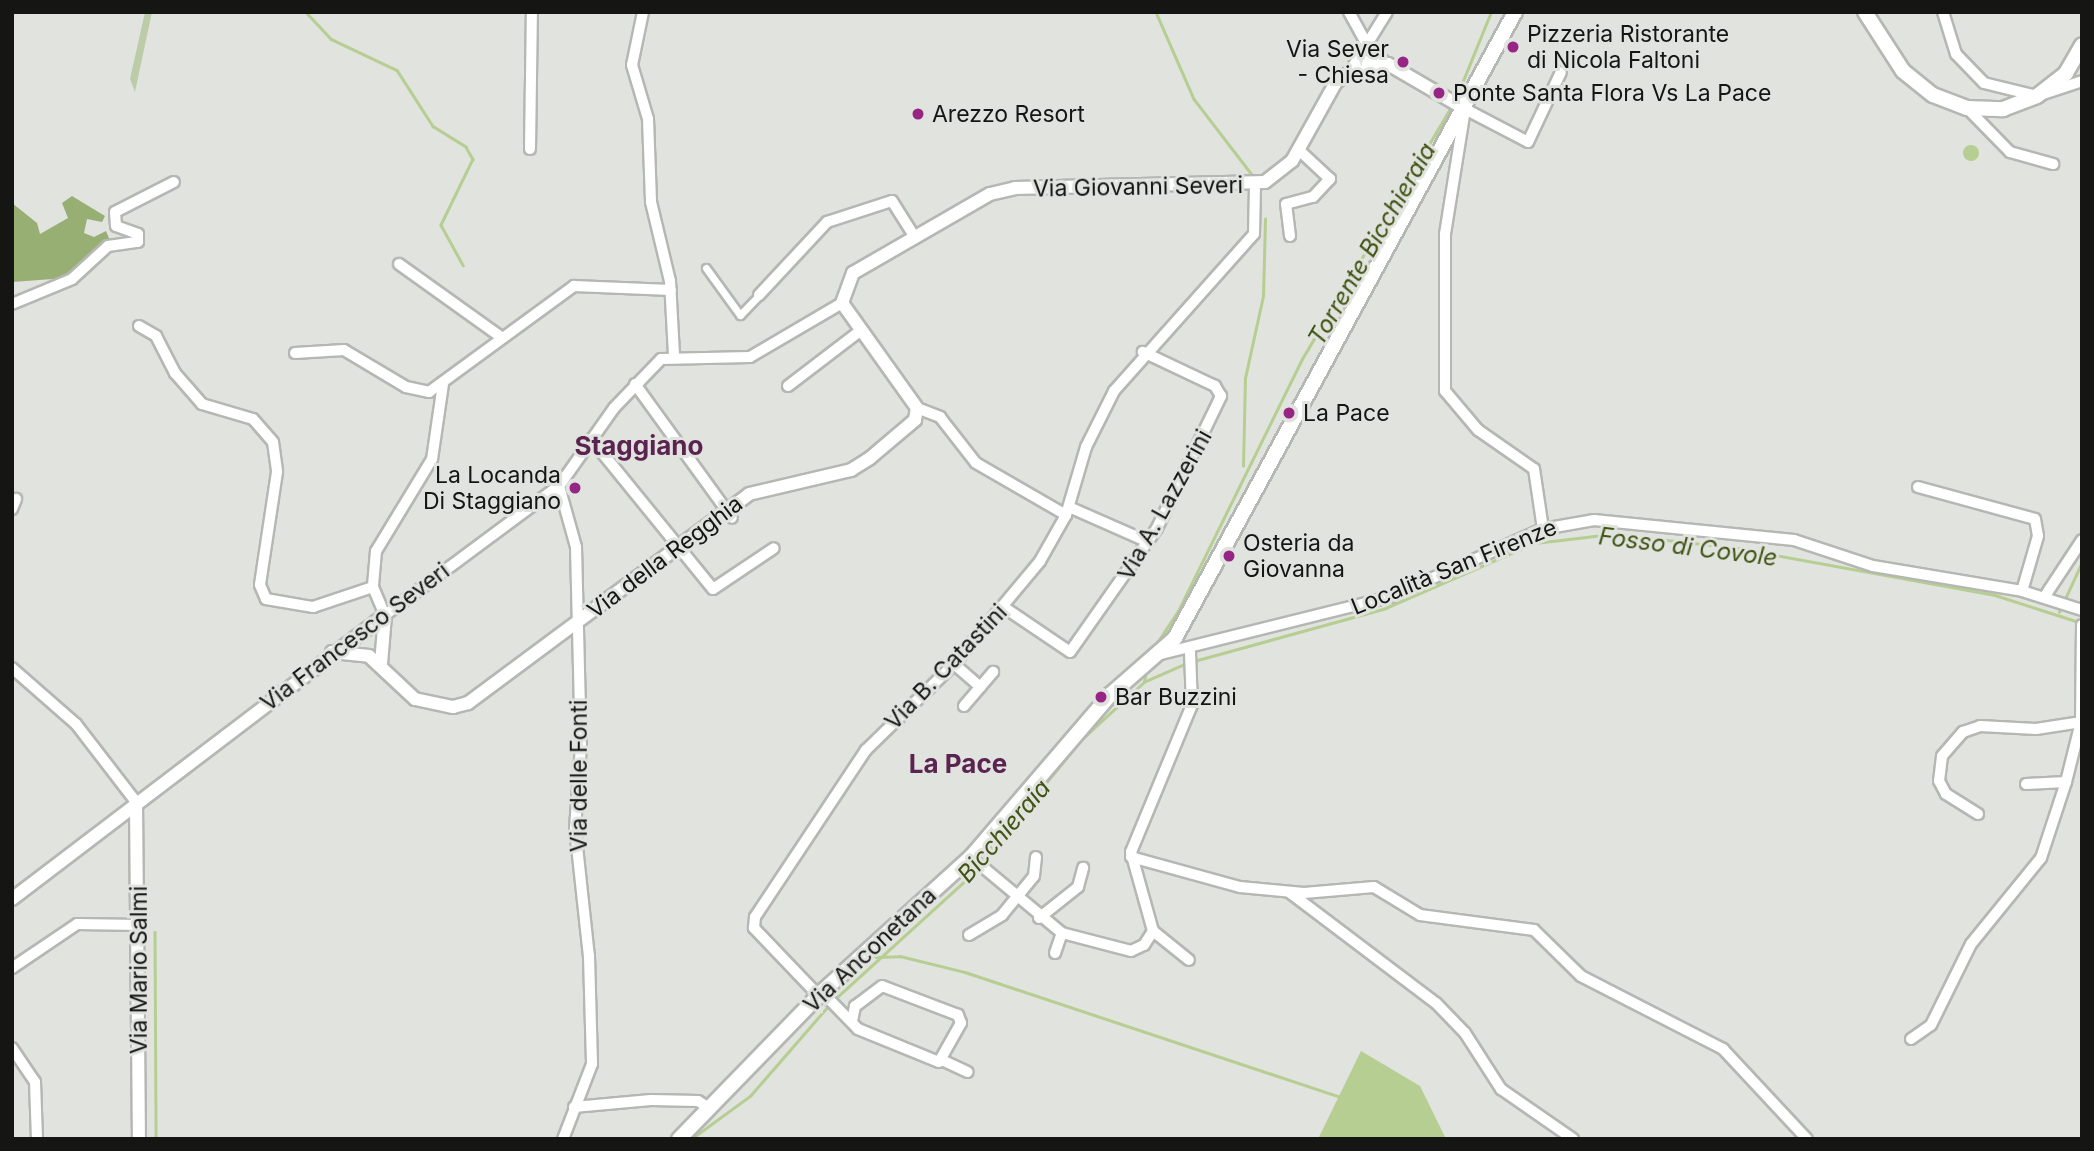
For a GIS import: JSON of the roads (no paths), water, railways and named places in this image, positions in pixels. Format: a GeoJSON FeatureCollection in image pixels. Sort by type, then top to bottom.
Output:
{"type":"FeatureCollection","features":[{"type":"Feature","properties":{"kind":"main road","name":"Via Anconetana"},"geometry":{"type":"LineString","coordinates":[[679,1139],[822,995],[972,856],[1139,669],[1157,656],[1207,584],[1458,104],[1515,12]]}},
{"type":"Feature","properties":{"kind":"main road"},"geometry":{"type":"LineString","coordinates":[[1865,12],[1903,71],[1933,95],[1967,108],[2003,109],[2037,96],[2066,73],[2082,45]]}},
{"type":"Feature","properties":{"kind":"street"},"geometry":{"type":"LineString","coordinates":[[530,149],[532,12]]}},
{"type":"Feature","properties":{"kind":"street"},"geometry":{"type":"LineString","coordinates":[[643,12],[633,72],[648,119],[651,202],[671,290],[674,355],[750,357],[842,303],[918,408],[940,417],[976,463],[1068,511],[1146,541]]}},
{"type":"Feature","properties":{"kind":"street"},"geometry":{"type":"LineString","coordinates":[[1349,12],[1367,45],[1388,64],[1528,142],[1561,72]]}},
{"type":"Feature","properties":{"kind":"street"},"geometry":{"type":"LineString","coordinates":[[1354,65],[1387,12]]}},
{"type":"Feature","properties":{"kind":"street"},"geometry":{"type":"LineString","coordinates":[[1943,12],[1949,42],[1973,76],[2000,90],[2037,96],[2082,81]]}},
{"type":"Feature","properties":{"kind":"street"},"geometry":{"type":"LineString","coordinates":[[1354,65],[1388,64]]}},
{"type":"Feature","properties":{"kind":"street","name":"Via Giovanni Severi"},"geometry":{"type":"LineString","coordinates":[[842,303],[858,267],[990,194],[1015,188],[1255,185],[1275,177],[1299,150],[1336,82],[1354,65]]}},
{"type":"Feature","properties":{"kind":"street"},"geometry":{"type":"LineString","coordinates":[[1458,104],[1445,234],[1442,380],[1478,430],[1534,469],[1542,529]]}},
{"type":"Feature","properties":{"kind":"street"},"geometry":{"type":"LineString","coordinates":[[1967,108],[2010,152],[2053,164]]}},
{"type":"Feature","properties":{"kind":"street"},"geometry":{"type":"LineString","coordinates":[[1290,236],[1286,204],[1313,197],[1330,179],[1299,150]]}},
{"type":"Feature","properties":{"kind":"street"},"geometry":{"type":"LineString","coordinates":[[12,304],[72,279],[108,246],[138,242],[138,234],[116,226],[115,212],[174,182]]}},
{"type":"Feature","properties":{"kind":"street","name":"Via B. Catastini"},"geometry":{"type":"LineString","coordinates":[[852,1022],[754,928],[755,917],[866,750],[954,664],[1005,608],[1068,511],[1098,420],[1143,352],[1254,234],[1255,185]]}},
{"type":"Feature","properties":{"kind":"street"},"geometry":{"type":"LineString","coordinates":[[706,268],[740,315],[827,222],[892,201],[914,236]]}},
{"type":"Feature","properties":{"kind":"street"},"geometry":{"type":"LineString","coordinates":[[399,264],[501,337]]}},
{"type":"Feature","properties":{"kind":"street"},"geometry":{"type":"LineString","coordinates":[[295,354],[344,350],[418,391],[443,384],[501,337],[575,286],[671,290]]}},
{"type":"Feature","properties":{"kind":"street"},"geometry":{"type":"LineString","coordinates":[[139,326],[156,336],[175,373],[202,404],[253,419],[273,442],[277,472],[260,585],[266,599],[313,607],[373,587]]}},
{"type":"Feature","properties":{"kind":"street"},"geometry":{"type":"LineString","coordinates":[[788,386],[860,331]]}},
{"type":"Feature","properties":{"kind":"street","name":"Via A. Lazzerini"},"geometry":{"type":"LineString","coordinates":[[1005,608],[1070,652],[1146,541],[1221,396],[1215,386],[1143,352]]}},
{"type":"Feature","properties":{"kind":"street","name":"Via Francesco Severi"},"geometry":{"type":"LineString","coordinates":[[12,899],[332,652],[559,486],[590,439],[635,384],[674,355]]}},
{"type":"Feature","properties":{"kind":"street"},"geometry":{"type":"LineString","coordinates":[[374,652],[385,615],[373,587],[379,541],[435,450],[443,384]]}},
{"type":"Feature","properties":{"kind":"street"},"geometry":{"type":"LineString","coordinates":[[635,384],[729,513]]}},
{"type":"Feature","properties":{"kind":"street","name":"Via della Regghia"},"geometry":{"type":"LineString","coordinates":[[360,632],[381,664],[415,699],[453,707],[481,695],[676,547],[761,489],[851,470],[908,427],[918,408]]}},
{"type":"Feature","properties":{"kind":"street"},"geometry":{"type":"LineString","coordinates":[[590,439],[713,589],[774,548]]}},
{"type":"Feature","properties":{"kind":"street","name":"Via delle Fonti"},"geometry":{"type":"LineString","coordinates":[[559,486],[576,547],[575,624],[580,745],[575,828],[589,956],[592,1064],[564,1139]]}},
{"type":"Feature","properties":{"kind":"street"},"geometry":{"type":"LineString","coordinates":[[1918,487],[2035,519],[2038,536],[2022,591]]}},
{"type":"Feature","properties":{"kind":"street","name":"Località San Firenze"},"geometry":{"type":"LineString","coordinates":[[1157,656],[1191,654],[1390,597],[1542,529],[1594,520],[1794,540],[1873,566],[2022,591],[2045,596],[2082,610]]}},
{"type":"Feature","properties":{"kind":"street"},"geometry":{"type":"LineString","coordinates":[[2045,596],[2082,540]]}},
{"type":"Feature","properties":{"kind":"street"},"geometry":{"type":"LineString","coordinates":[[1911,1039],[1931,1025],[1971,944],[2041,858],[2066,782],[2081,722],[2081,628]]}},
{"type":"Feature","properties":{"kind":"street","name":"Via della Regghia"},"geometry":{"type":"LineString","coordinates":[[332,652],[374,652]]}},
{"type":"Feature","properties":{"kind":"street"},"geometry":{"type":"LineString","coordinates":[[1189,960],[1153,931],[1131,858],[1192,705],[1195,670],[1191,654]]}},
{"type":"Feature","properties":{"kind":"street"},"geometry":{"type":"LineString","coordinates":[[954,664],[980,687]]}},
{"type":"Feature","properties":{"kind":"street"},"geometry":{"type":"LineString","coordinates":[[12,668],[76,724],[136,802]]}},
{"type":"Feature","properties":{"kind":"street"},"geometry":{"type":"LineString","coordinates":[[964,706],[993,672]]}},
{"type":"Feature","properties":{"kind":"street"},"geometry":{"type":"LineString","coordinates":[[1978,814],[1946,794],[1940,781],[1949,744],[1980,726],[2015,730],[2081,722]]}},
{"type":"Feature","properties":{"kind":"street"},"geometry":{"type":"LineString","coordinates":[[2026,783],[2066,782]]}},
{"type":"Feature","properties":{"kind":"street","name":"Via Mario Salmi"},"geometry":{"type":"LineString","coordinates":[[136,802],[139,1139]]}},
{"type":"Feature","properties":{"kind":"street"},"geometry":{"type":"LineString","coordinates":[[972,856],[1039,918],[1062,933],[1131,951],[1153,931]]}},
{"type":"Feature","properties":{"kind":"street"},"geometry":{"type":"LineString","coordinates":[[969,934],[1017,897],[1034,876],[1036,857]]}},
{"type":"Feature","properties":{"kind":"street"},"geometry":{"type":"LineString","coordinates":[[1131,858],[1240,887],[1289,892],[1374,887],[1420,915],[1534,930],[1581,976],[1723,1049],[1807,1139]]}},
{"type":"Feature","properties":{"kind":"street"},"geometry":{"type":"LineString","coordinates":[[1039,918],[1078,887],[1083,868]]}},
{"type":"Feature","properties":{"kind":"street"},"geometry":{"type":"LineString","coordinates":[[1289,892],[1436,1003],[1465,1033],[1501,1089],[1573,1139]]}},
{"type":"Feature","properties":{"kind":"street"},"geometry":{"type":"LineString","coordinates":[[12,968],[77,924],[139,925]]}},
{"type":"Feature","properties":{"kind":"street"},"geometry":{"type":"LineString","coordinates":[[1055,953],[1062,933]]}},
{"type":"Feature","properties":{"kind":"street"},"geometry":{"type":"LineString","coordinates":[[944,1061],[958,1015],[877,986],[855,1006],[852,1022],[968,1072]]}},
{"type":"Feature","properties":{"kind":"street"},"geometry":{"type":"LineString","coordinates":[[12,1048],[35,1082],[37,1139]]}},
{"type":"Feature","properties":{"kind":"street"},"geometry":{"type":"LineString","coordinates":[[574,1107],[698,1101],[709,1108]]}},
{"type":"Feature","properties":{"kind":"waterway"},"geometry":{"type":"LineString","coordinates":[[306,12],[331,39],[397,70],[433,126],[466,147],[473,159],[441,225],[463,265]]}},
{"type":"Feature","properties":{"kind":"waterway"},"geometry":{"type":"LineString","coordinates":[[1156,12],[1194,99],[1253,176]]}},
{"type":"Feature","properties":{"kind":"waterway","name":"Torrente Bicchieraia"},"geometry":{"type":"LineString","coordinates":[[1456,98],[1491,12]]}},
{"type":"Feature","properties":{"kind":"waterway","name":"Torrente Bicchieraia"},"geometry":{"type":"LineString","coordinates":[[1153,649],[1178,611],[1302,359],[1451,107]]}},
{"type":"Feature","properties":{"kind":"waterway"},"geometry":{"type":"LineString","coordinates":[[1243,466],[1245,378],[1263,296],[1265,219]]}},
{"type":"Feature","properties":{"kind":"waterway","name":"Fosso di Covole"},"geometry":{"type":"LineString","coordinates":[[1194,661],[1386,608],[1535,543],[1613,534],[1737,548],[1995,595],[2082,623]]}},
{"type":"Feature","properties":{"kind":"waterway"},"geometry":{"type":"LineString","coordinates":[[2059,612],[2082,562]]}},
{"type":"Feature","properties":{"kind":"waterway","name":"Fosso di Covole"},"geometry":{"type":"LineString","coordinates":[[1146,681],[1187,663]]}},
{"type":"Feature","properties":{"kind":"waterway","name":"Bicchieraia"},"geometry":{"type":"LineString","coordinates":[[835,999],[967,879],[1082,739],[1144,682],[1146,671]]}},
{"type":"Feature","properties":{"kind":"waterway"},"geometry":{"type":"LineString","coordinates":[[155,932],[156,1139]]}},
{"type":"Feature","properties":{"kind":"waterway"},"geometry":{"type":"LineString","coordinates":[[876,957],[900,956],[965,972],[1340,1097]]}},
{"type":"Feature","properties":{"kind":"waterway"},"geometry":{"type":"LineString","coordinates":[[691,1139],[750,1096],[830,1004]]}},
{"type":"Feature","properties":{"kind":"place","name":"Pizzeria Ristorante di Nicola Faltoni"},"geometry":{"type":"Point","coordinates":[1513,47]}},
{"type":"Feature","properties":{"kind":"place","name":"Via Sever - Chiesa"},"geometry":{"type":"Point","coordinates":[1403,62]}},
{"type":"Feature","properties":{"kind":"place","name":"Ponte Santa Flora Vs La Pace"},"geometry":{"type":"Point","coordinates":[1439,93]}},
{"type":"Feature","properties":{"kind":"place","name":"Arezzo Resort"},"geometry":{"type":"Point","coordinates":[918,114]}},
{"type":"Feature","properties":{"kind":"place","name":"La Pace"},"geometry":{"type":"Point","coordinates":[1289,413]}},
{"type":"Feature","properties":{"kind":"place","name":"La Locanda Di Staggiano"},"geometry":{"type":"Point","coordinates":[575,488]}},
{"type":"Feature","properties":{"kind":"place","name":"Osteria da Giovanna"},"geometry":{"type":"Point","coordinates":[1229,556]}},
{"type":"Feature","properties":{"kind":"place","name":"Bar Buzzini"},"geometry":{"type":"Point","coordinates":[1101,697]}},
{"type":"Feature","properties":{"kind":"district","name":"Staggiano"},"geometry":{"type":"Point","coordinates":[639,446]}},
{"type":"Feature","properties":{"kind":"district","name":"La Pace"},"geometry":{"type":"Point","coordinates":[958,764]}}]}
